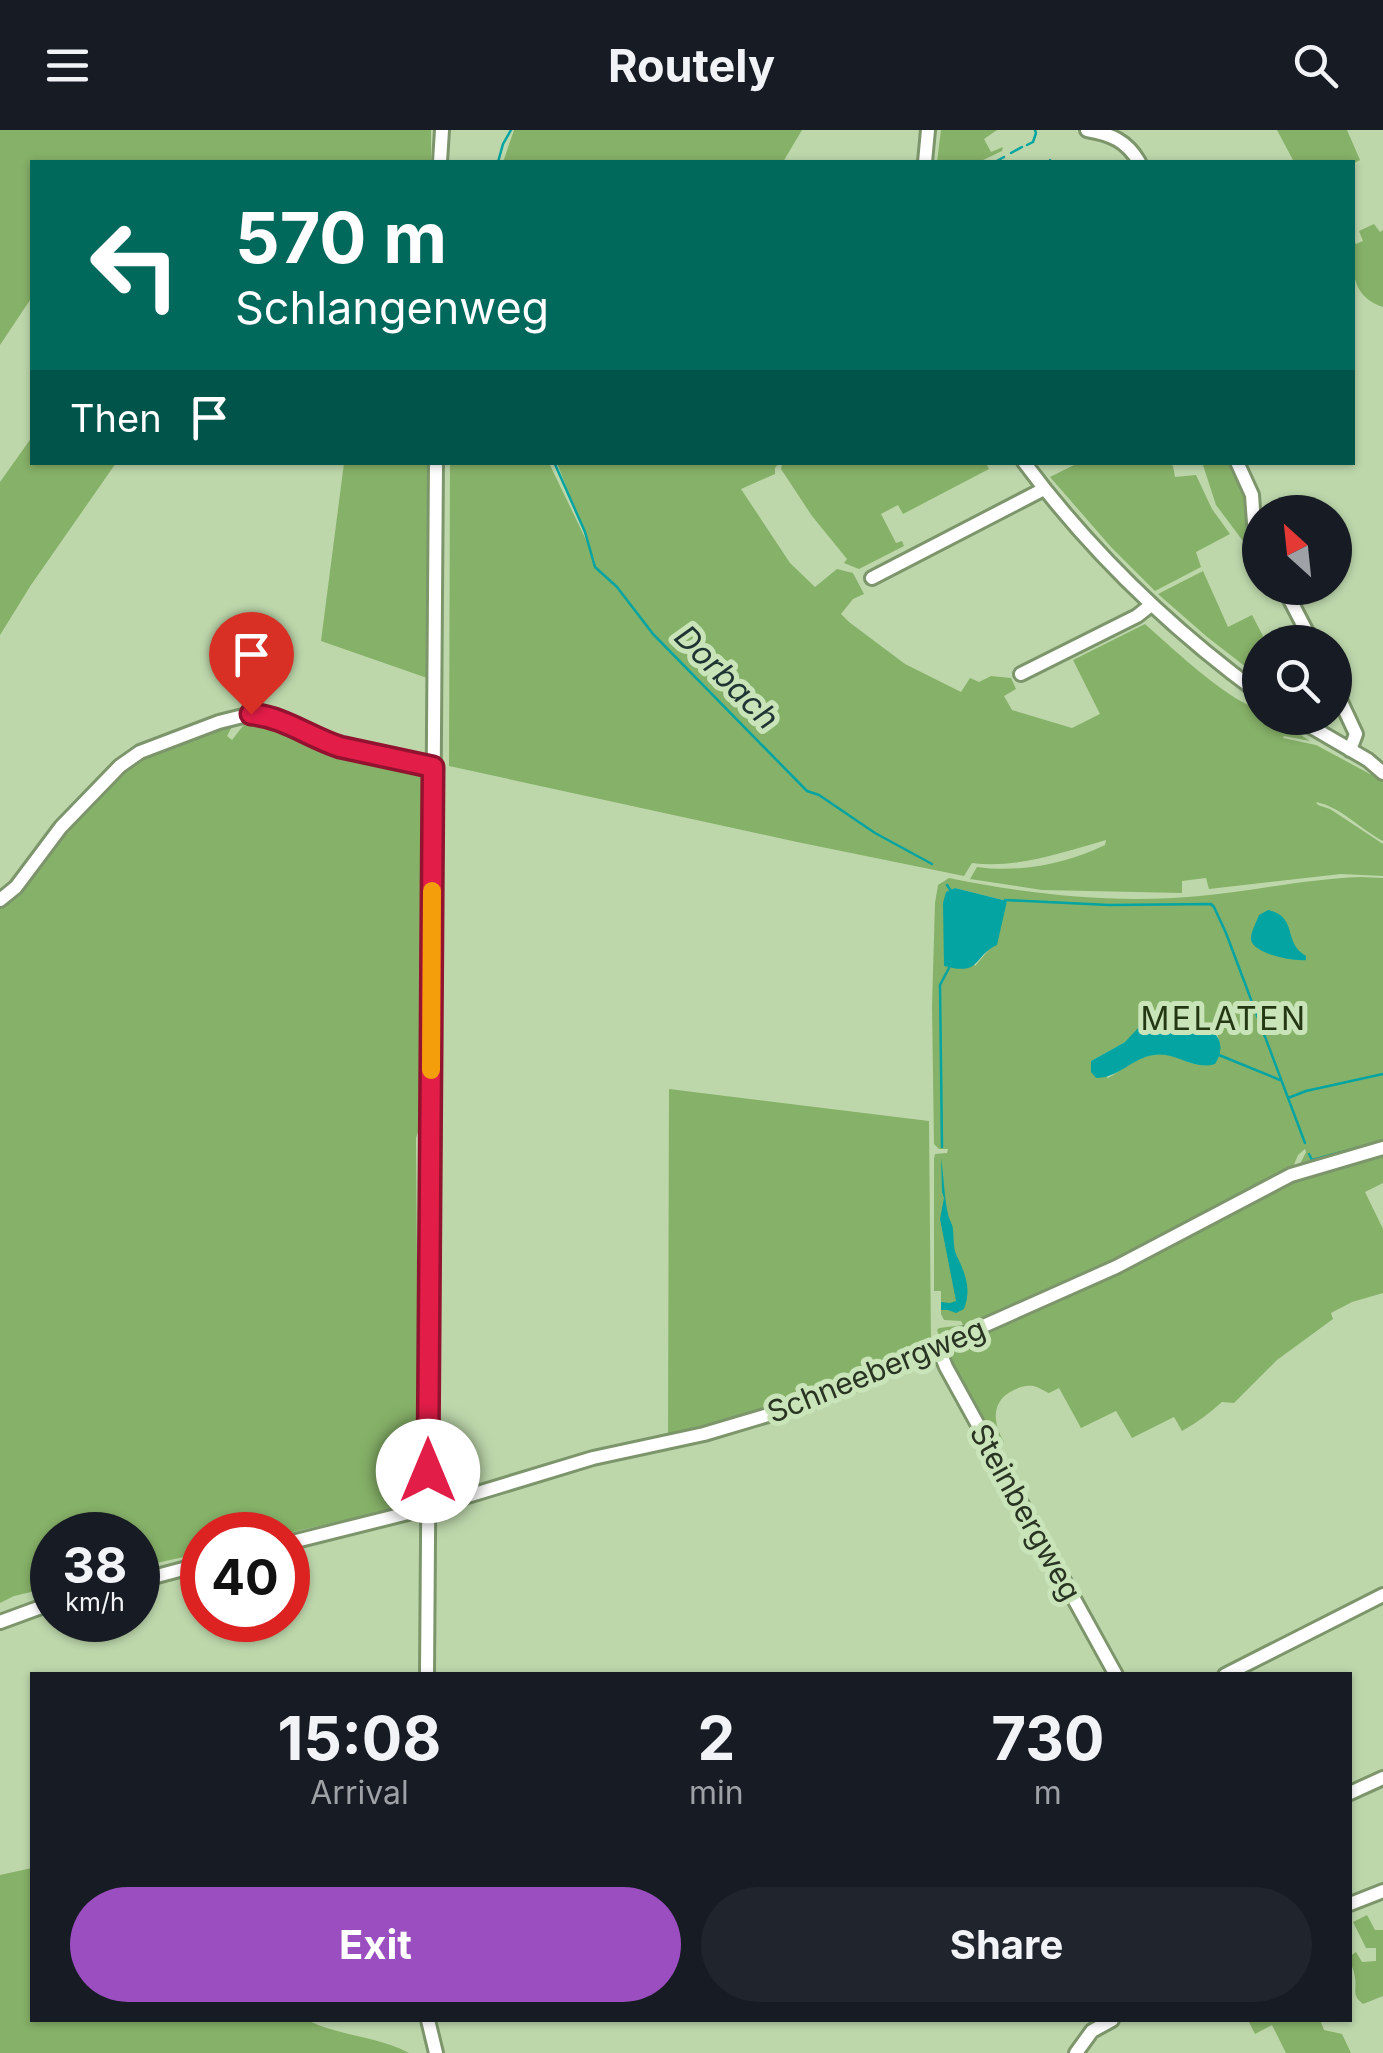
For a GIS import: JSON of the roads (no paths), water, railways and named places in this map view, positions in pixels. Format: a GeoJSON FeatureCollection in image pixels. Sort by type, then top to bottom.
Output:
{"type":"FeatureCollection","features":[{"type":"Feature","properties":{"kind":"street"},"geometry":{"type":"LineString","coordinates":[[440,160],[442,130]]}},
{"type":"Feature","properties":{"kind":"street"},"geometry":{"type":"LineString","coordinates":[[925,160],[928,130]]}},
{"type":"Feature","properties":{"kind":"street"},"geometry":{"type":"LineString","coordinates":[[1087,130],[1103,132],[1124,142],[1138,160]]}},
{"type":"Feature","properties":{"kind":"street"},"geometry":{"type":"LineString","coordinates":[[427,1672],[436,465]]}},
{"type":"Feature","properties":{"kind":"street"},"geometry":{"type":"LineString","coordinates":[[1026,465],[1090,544],[1151,605],[1242,680]]}},
{"type":"Feature","properties":{"kind":"street"},"geometry":{"type":"LineString","coordinates":[[1238,465],[1252,495]]}},
{"type":"Feature","properties":{"kind":"street"},"geometry":{"type":"LineString","coordinates":[[872,578],[1044,489]]}},
{"type":"Feature","properties":{"kind":"street"},"geometry":{"type":"LineString","coordinates":[[1021,674],[1137,616],[1151,605]]}},
{"type":"Feature","properties":{"kind":"street"},"geometry":{"type":"LineString","coordinates":[[0,900],[16,886],[61,827],[120,766],[140,752],[229,718],[268,715],[340,747],[433,767]]}},
{"type":"Feature","properties":{"kind":"street"},"geometry":{"type":"LineString","coordinates":[[1350,750],[1355,739],[1352,722]]}},
{"type":"Feature","properties":{"kind":"street"},"geometry":{"type":"LineString","coordinates":[[1325,735],[1383,772]]}},
{"type":"Feature","properties":{"kind":"street"},"geometry":{"type":"LineString","coordinates":[[1368,760],[1383,764]]}},
{"type":"Feature","properties":{"kind":"street","name":"Schneebergweg"},"geometry":{"type":"LineString","coordinates":[[310,1537],[816,1401],[1116,1268],[1290,1175],[1383,1148]]}},
{"type":"Feature","properties":{"kind":"street","name":"Steinbergweg"},"geometry":{"type":"LineString","coordinates":[[938,1348],[1114,1672]]}},
{"type":"Feature","properties":{"kind":"street"},"geometry":{"type":"LineString","coordinates":[[1231,1672],[1383,1595]]}},
{"type":"Feature","properties":{"kind":"street"},"geometry":{"type":"LineString","coordinates":[[0,1622],[30,1611]]}},
{"type":"Feature","properties":{"kind":"street"},"geometry":{"type":"LineString","coordinates":[[1352,1792],[1383,1778]]}},
{"type":"Feature","properties":{"kind":"street"},"geometry":{"type":"LineString","coordinates":[[1352,1903],[1383,1892]]}},
{"type":"Feature","properties":{"kind":"street"},"geometry":{"type":"LineString","coordinates":[[428,2022],[436,2053]]}},
{"type":"Feature","properties":{"kind":"street"},"geometry":{"type":"LineString","coordinates":[[1076,2053],[1092,2031],[1108,2022]]}},
{"type":"Feature","properties":{"kind":"water"},"geometry":{"type":"Polygon","coordinates":[[[955,888],[1007,901],[997,945],[965,969],[944,966],[943,903],[946,892],[955,888]]]}},
{"type":"Feature","properties":{"kind":"water"},"geometry":{"type":"Polygon","coordinates":[[[1268,910],[1284,918],[1294,944],[1306,960],[1275,956],[1254,945],[1254,927],[1259,915],[1268,910]]]}},
{"type":"Feature","properties":{"kind":"water"},"geometry":{"type":"Polygon","coordinates":[[[1150,1020],[1167,1025],[1180,1035],[1210,1030],[1220,1046],[1215,1064],[1199,1065],[1154,1055],[1112,1075],[1096,1078],[1091,1072],[1091,1061],[1125,1042],[1150,1020]]]}},
{"type":"Feature","properties":{"kind":"water"},"geometry":{"type":"Polygon","coordinates":[[[941,1158],[954,1248],[967,1287],[964,1309],[956,1313],[941,1310],[941,1302],[956,1301],[940,1219],[944,1198],[941,1158]]]}},
{"type":"Feature","properties":{"kind":"waterway"},"geometry":{"type":"LineString","coordinates":[[499,160],[511,130]]}},
{"type":"Feature","properties":{"kind":"waterway"},"geometry":{"type":"LineString","coordinates":[[1027,145],[1033,142],[1035,130]]}},
{"type":"Feature","properties":{"kind":"waterway"},"geometry":{"type":"LineString","coordinates":[[1011,153],[1022,147]]}},
{"type":"Feature","properties":{"kind":"waterway"},"geometry":{"type":"LineString","coordinates":[[999,160],[1004,157]]}},
{"type":"Feature","properties":{"kind":"waterway","name":"Dorbach"},"geometry":{"type":"LineString","coordinates":[[555,465],[585,532],[595,567],[617,587],[653,634],[807,791],[932,864]]}},
{"type":"Feature","properties":{"kind":"waterway","name":"Dorbach"},"geometry":{"type":"LineString","coordinates":[[947,885],[953,894]]}},
{"type":"Feature","properties":{"kind":"waterway","name":"Dorbach"},"geometry":{"type":"LineString","coordinates":[[1005,900],[1211,904],[1226,933],[1305,1143]]}},
{"type":"Feature","properties":{"kind":"waterway"},"geometry":{"type":"LineString","coordinates":[[942,1147],[940,985],[949,968]]}},
{"type":"Feature","properties":{"kind":"waterway"},"geometry":{"type":"LineString","coordinates":[[1219,1055],[1280,1080]]}},
{"type":"Feature","properties":{"kind":"waterway"},"geometry":{"type":"LineString","coordinates":[[1288,1098],[1383,1074]]}},
{"type":"Feature","properties":{"kind":"waterway","name":"Dorbach"},"geometry":{"type":"LineString","coordinates":[[1309,1154],[1312,1160],[1383,1141]]}},
{"type":"Feature","properties":{"kind":"district","name":"MELATEN"},"geometry":{"type":"Point","coordinates":[1224,1018]}}]}
